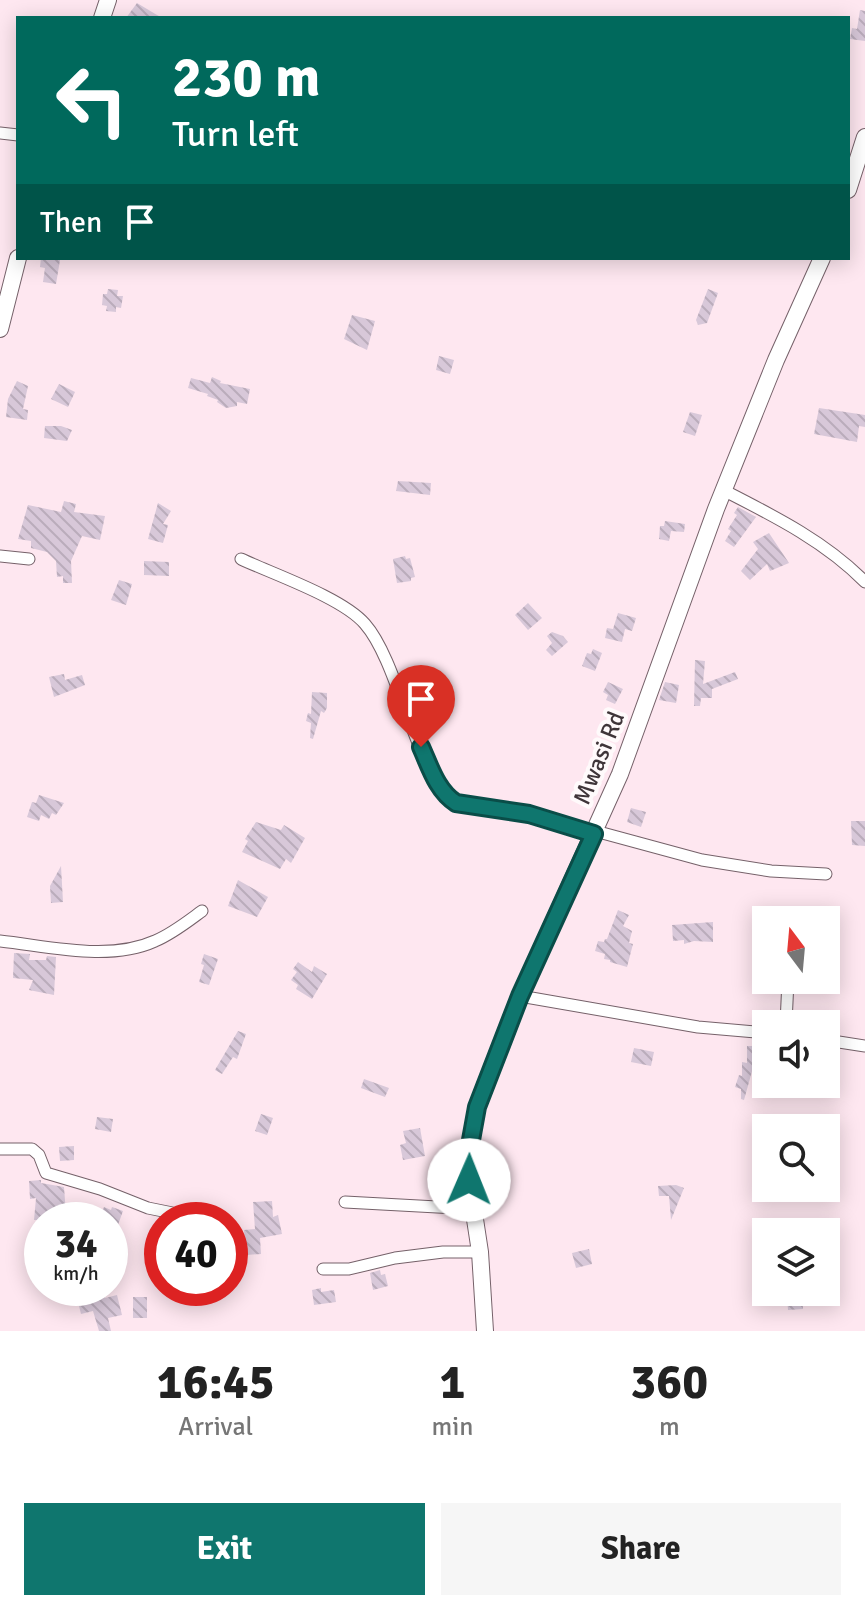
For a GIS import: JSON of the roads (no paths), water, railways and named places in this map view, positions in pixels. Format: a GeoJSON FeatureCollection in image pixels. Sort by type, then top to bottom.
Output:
{"type":"FeatureCollection","features":[{"type":"Feature","properties":{"kind":"street"},"geometry":{"type":"LineString","coordinates":[[850,184],[865,137]]}},
{"type":"Feature","properties":{"kind":"street"},"geometry":{"type":"LineString","coordinates":[[0,329],[17,260]]}},
{"type":"Feature","properties":{"kind":"street","name":"Mwasi Rd"},"geometry":{"type":"LineString","coordinates":[[485,1331],[480,1252],[469,1166],[472,1125],[520,996],[637,732],[716,509],[776,360],[821,260]]}},
{"type":"Feature","properties":{"kind":"street"},"geometry":{"type":"LineString","coordinates":[[725,491],[802,533],[865,582]]}},
{"type":"Feature","properties":{"kind":"street"},"geometry":{"type":"LineString","coordinates":[[0,556],[29,559]]}},
{"type":"Feature","properties":{"kind":"street"},"geometry":{"type":"LineString","coordinates":[[241,559],[350,611],[366,625],[446,797],[456,803],[556,821],[702,860],[771,871],[826,874]]}},
{"type":"Feature","properties":{"kind":"street"},"geometry":{"type":"LineString","coordinates":[[0,941],[124,950],[155,941],[202,911]]}},
{"type":"Feature","properties":{"kind":"street"},"geometry":{"type":"LineString","coordinates":[[520,996],[698,1027],[752,1032]]}},
{"type":"Feature","properties":{"kind":"street"},"geometry":{"type":"LineString","coordinates":[[840,1042],[865,1046]]}},
{"type":"Feature","properties":{"kind":"street"},"geometry":{"type":"LineString","coordinates":[[0,1149],[32,1149],[39,1155],[46,1173],[144,1206]]}},
{"type":"Feature","properties":{"kind":"street"},"geometry":{"type":"LineString","coordinates":[[345,1202],[474,1209]]}},
{"type":"Feature","properties":{"kind":"street"},"geometry":{"type":"LineString","coordinates":[[323,1269],[349,1269],[419,1255],[480,1252]]}}]}
